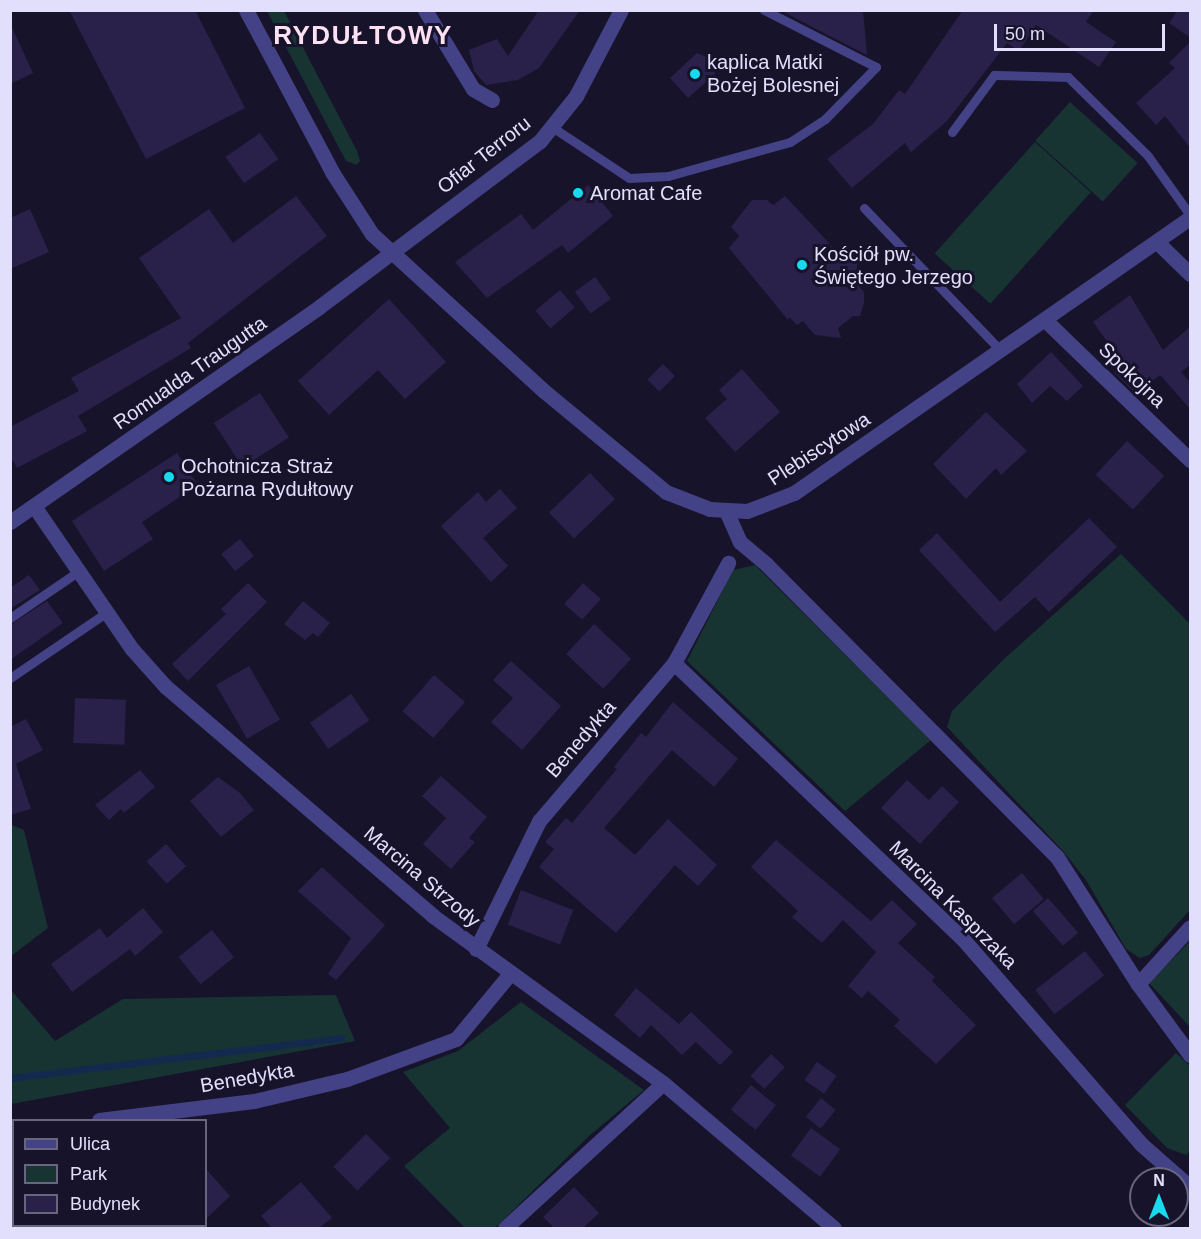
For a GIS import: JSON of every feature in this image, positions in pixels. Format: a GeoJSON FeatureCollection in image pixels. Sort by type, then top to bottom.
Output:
{"type":"FeatureCollection","features":[{"type":"Feature","properties":{"kind":"street","name":"Plebiscytowa"},"geometry":{"type":"LineString","coordinates":[[246,10],[339,184],[372,234],[544,391],[666,492],[692,504],[727,513],[766,507],[794,493],[1191,217]]}},
{"type":"Feature","properties":{"kind":"street"},"geometry":{"type":"LineString","coordinates":[[425,10],[473,89],[492,100]]}},
{"type":"Feature","properties":{"kind":"street","name":"Ofiar Terroru"},"geometry":{"type":"LineString","coordinates":[[390,252],[510,165],[552,128],[576,96],[621,10]]}},
{"type":"Feature","properties":{"kind":"street"},"geometry":{"type":"LineString","coordinates":[[1157,242],[1191,274]]}},
{"type":"Feature","properties":{"kind":"street","name":"Romualda Traugutta"},"geometry":{"type":"LineString","coordinates":[[10,522],[158,422],[390,252]]}},
{"type":"Feature","properties":{"kind":"street","name":"Spokojna"},"geometry":{"type":"LineString","coordinates":[[1045,320],[1191,460]]}},
{"type":"Feature","properties":{"kind":"street","name":"Marcina Strzody"},"geometry":{"type":"LineString","coordinates":[[34,506],[107,612],[165,686],[476,950],[663,1083],[834,1228]]}},
{"type":"Feature","properties":{"kind":"street"},"geometry":{"type":"LineString","coordinates":[[727,513],[740,542],[767,565],[1057,857],[1138,984],[1191,1055]]}},
{"type":"Feature","properties":{"kind":"street","name":"Benedykta"},"geometry":{"type":"LineString","coordinates":[[476,950],[539,820],[674,663],[728,563]]}},
{"type":"Feature","properties":{"kind":"street","name":"Marcina Kasprzaka"},"geometry":{"type":"LineString","coordinates":[[674,663],[962,938],[1142,1144],[1190,1187]]}},
{"type":"Feature","properties":{"kind":"street"},"geometry":{"type":"LineString","coordinates":[[1138,984],[1191,927]]}},
{"type":"Feature","properties":{"kind":"street","name":"Benedykta"},"geometry":{"type":"LineString","coordinates":[[107,1119],[254,1101],[347,1079],[456,1039],[509,975]]}},
{"type":"Feature","properties":{"kind":"street"},"geometry":{"type":"LineString","coordinates":[[505,1228],[663,1083]]}},
{"type":"Feature","properties":{"kind":"lane"},"geometry":{"type":"LineString","coordinates":[[552,128],[629,178],[668,176],[790,142],[825,119],[876,67],[764,10]]}},
{"type":"Feature","properties":{"kind":"lane"},"geometry":{"type":"LineString","coordinates":[[952,132],[994,75],[1068,77],[1148,156],[1191,217]]}},
{"type":"Feature","properties":{"kind":"lane"},"geometry":{"type":"LineString","coordinates":[[864,208],[1001,351]]}},
{"type":"Feature","properties":{"kind":"lane"},"geometry":{"type":"LineString","coordinates":[[10,618],[79,571]]}},
{"type":"Feature","properties":{"kind":"lane"},"geometry":{"type":"LineString","coordinates":[[10,678],[107,612]]}},
{"type":"Feature","properties":{"kind":"green space"},"geometry":{"type":"Polygon","coordinates":[[[267,11],[284,11],[357,151],[360,161],[357,165],[346,161],[267,11]]]}},
{"type":"Feature","properties":{"kind":"green space"},"geometry":{"type":"Polygon","coordinates":[[[1070,102],[1138,163],[1103,202],[1035,141],[1070,102]]]}},
{"type":"Feature","properties":{"kind":"green space"},"geometry":{"type":"Polygon","coordinates":[[[1035,142],[1091,192],[990,304],[935,253],[1035,142]]]}},
{"type":"Feature","properties":{"kind":"green space"},"geometry":{"type":"Polygon","coordinates":[[[1121,554],[1190,624],[1190,910],[1149,955],[1140,958],[1126,949],[1086,880],[1063,851],[947,727],[952,711],[1004,659],[1121,554]]]}},
{"type":"Feature","properties":{"kind":"green space"},"geometry":{"type":"Polygon","coordinates":[[[755,565],[931,740],[845,811],[687,661],[733,570],[755,565]]]}},
{"type":"Feature","properties":{"kind":"green space"},"geometry":{"type":"Polygon","coordinates":[[[11,825],[24,830],[48,928],[11,956],[11,825]]]}},
{"type":"Feature","properties":{"kind":"green space"},"geometry":{"type":"Polygon","coordinates":[[[1190,941],[1190,1027],[1149,983],[1190,941]]]}},
{"type":"Feature","properties":{"kind":"green space"},"geometry":{"type":"Polygon","coordinates":[[[11,990],[55,1041],[123,999],[336,995],[355,1041],[11,1104],[11,990]]]}},
{"type":"Feature","properties":{"kind":"green space"},"geometry":{"type":"Polygon","coordinates":[[[521,1002],[644,1090],[589,1136],[495,1228],[465,1228],[404,1166],[450,1128],[403,1072],[458,1051],[521,1002]]]}},
{"type":"Feature","properties":{"kind":"green space"},"geometry":{"type":"Polygon","coordinates":[[[1176,1053],[1190,1066],[1190,1151],[1186,1155],[1167,1148],[1125,1105],[1176,1053]]]}},
{"type":"Feature","properties":{"kind":"building"},"geometry":{"type":"Polygon","coordinates":[[[69,10],[195,10],[245,108],[146,159],[69,10]]]}},
{"type":"Feature","properties":{"kind":"building"},"geometry":{"type":"Polygon","coordinates":[[[539,10],[580,10],[539,68],[518,80],[486,85],[474,71],[469,50],[497,39],[508,56],[539,10]]]}},
{"type":"Feature","properties":{"kind":"building"},"geometry":{"type":"Polygon","coordinates":[[[780,10],[863,10],[867,55],[822,32],[780,10]]]}},
{"type":"Feature","properties":{"kind":"building"},"geometry":{"type":"Polygon","coordinates":[[[963,10],[1094,10],[1086,22],[1116,42],[1099,67],[1036,25],[1019,51],[1007,43],[947,121],[911,152],[905,143],[852,188],[827,159],[873,124],[899,90],[905,94],[963,10]]]}},
{"type":"Feature","properties":{"kind":"building"},"geometry":{"type":"Polygon","coordinates":[[[1178,10],[1191,10],[1191,38],[1169,23],[1178,10]]]}},
{"type":"Feature","properties":{"kind":"building"},"geometry":{"type":"Polygon","coordinates":[[[10,23],[33,73],[10,84],[10,23]]]}},
{"type":"Feature","properties":{"kind":"building"},"geometry":{"type":"Polygon","coordinates":[[[1191,41],[1191,149],[1165,116],[1156,125],[1136,103],[1175,68],[1169,63],[1191,41]]]}},
{"type":"Feature","properties":{"kind":"building","name":"kaplica Matki Bożej Bolesnej"},"geometry":{"type":"Polygon","coordinates":[[[697,53],[711,59],[715,74],[688,98],[670,78],[697,53]]]}},
{"type":"Feature","properties":{"kind":"building"},"geometry":{"type":"Polygon","coordinates":[[[260,133],[278,159],[244,183],[226,157],[260,133]]]}},
{"type":"Feature","properties":{"kind":"building"},"geometry":{"type":"Polygon","coordinates":[[[588,185],[613,216],[568,253],[562,245],[487,298],[455,262],[521,214],[533,230],[588,185]]]}},
{"type":"Feature","properties":{"kind":"building"},"geometry":{"type":"Polygon","coordinates":[[[296,196],[327,236],[188,343],[191,348],[78,416],[87,431],[17,468],[10,456],[10,427],[79,391],[71,378],[181,318],[139,258],[209,209],[233,243],[296,196]]]}},
{"type":"Feature","properties":{"kind":"building","name":"Kościół pw. Świętego Jerzego"},"geometry":{"type":"Polygon","coordinates":[[[785,196],[843,258],[857,256],[857,284],[864,292],[864,303],[860,316],[853,316],[838,328],[841,338],[815,335],[803,321],[797,325],[789,317],[788,320],[729,248],[739,236],[731,227],[752,200],[767,200],[773,205],[785,196]]]}},
{"type":"Feature","properties":{"kind":"building"},"geometry":{"type":"Polygon","coordinates":[[[30,209],[49,252],[10,269],[10,218],[30,209]]]}},
{"type":"Feature","properties":{"kind":"building"},"geometry":{"type":"Polygon","coordinates":[[[595,277],[611,299],[591,314],[575,292],[595,277]]]}},
{"type":"Feature","properties":{"kind":"building"},"geometry":{"type":"Polygon","coordinates":[[[560,290],[575,308],[550,328],[535,311],[560,290]]]}},
{"type":"Feature","properties":{"kind":"building"},"geometry":{"type":"Polygon","coordinates":[[[1130,295],[1163,350],[1191,326],[1191,364],[1181,372],[1191,383],[1191,410],[1160,375],[1136,394],[1114,372],[1124,365],[1093,322],[1130,295]]]}},
{"type":"Feature","properties":{"kind":"building"},"geometry":{"type":"Polygon","coordinates":[[[389,299],[446,362],[405,399],[378,370],[329,415],[298,381],[389,299]]]}},
{"type":"Feature","properties":{"kind":"building"},"geometry":{"type":"Polygon","coordinates":[[[1051,352],[1083,386],[1067,401],[1050,386],[1032,403],[1017,384],[1051,352]]]}},
{"type":"Feature","properties":{"kind":"building"},"geometry":{"type":"Polygon","coordinates":[[[663,364],[675,376],[659,392],[647,380],[663,364]]]}},
{"type":"Feature","properties":{"kind":"building"},"geometry":{"type":"Polygon","coordinates":[[[742,369],[780,412],[735,452],[705,418],[727,399],[719,390],[742,369]]]}},
{"type":"Feature","properties":{"kind":"building"},"geometry":{"type":"Polygon","coordinates":[[[260,393],[289,437],[243,467],[214,423],[260,393]]]}},
{"type":"Feature","properties":{"kind":"building"},"geometry":{"type":"Polygon","coordinates":[[[986,412],[1027,451],[1001,475],[996,468],[966,499],[933,464],[986,412]]]}},
{"type":"Feature","properties":{"kind":"building"},"geometry":{"type":"Polygon","coordinates":[[[1127,441],[1164,476],[1133,509],[1096,475],[1127,441]]]}},
{"type":"Feature","properties":{"kind":"building"},"geometry":{"type":"Polygon","coordinates":[[[177,453],[198,485],[142,522],[153,539],[104,571],[72,521],[177,453]]]}},
{"type":"Feature","properties":{"kind":"building"},"geometry":{"type":"Polygon","coordinates":[[[590,473],[615,499],[574,538],[549,513],[590,473]]]}},
{"type":"Feature","properties":{"kind":"building"},"geometry":{"type":"Polygon","coordinates":[[[500,489],[517,508],[483,538],[508,566],[491,582],[441,526],[478,492],[486,502],[500,489]]]}},
{"type":"Feature","properties":{"kind":"building"},"geometry":{"type":"Polygon","coordinates":[[[1089,518],[1117,547],[1049,612],[1035,597],[995,632],[919,550],[937,533],[1000,602],[1089,518]]]}},
{"type":"Feature","properties":{"kind":"building"},"geometry":{"type":"Polygon","coordinates":[[[240,539],[254,556],[235,571],[221,554],[240,539]]]}},
{"type":"Feature","properties":{"kind":"building"},"geometry":{"type":"Polygon","coordinates":[[[29,575],[40,590],[10,609],[10,588],[29,575]]]}},
{"type":"Feature","properties":{"kind":"building"},"geometry":{"type":"Polygon","coordinates":[[[248,583],[267,602],[188,681],[172,664],[226,614],[221,609],[248,583]]]}},
{"type":"Feature","properties":{"kind":"building"},"geometry":{"type":"Polygon","coordinates":[[[583,583],[601,599],[582,620],[564,604],[583,583]]]}},
{"type":"Feature","properties":{"kind":"building"},"geometry":{"type":"Polygon","coordinates":[[[47,601],[63,623],[10,660],[10,625],[47,601]]]}},
{"type":"Feature","properties":{"kind":"building"},"geometry":{"type":"Polygon","coordinates":[[[303,601],[330,623],[318,637],[313,633],[305,640],[284,624],[303,601]]]}},
{"type":"Feature","properties":{"kind":"building"},"geometry":{"type":"Polygon","coordinates":[[[594,624],[631,659],[603,689],[566,654],[594,624]]]}},
{"type":"Feature","properties":{"kind":"building"},"geometry":{"type":"Polygon","coordinates":[[[511,661],[561,706],[522,750],[491,722],[513,698],[493,680],[511,661]]]}},
{"type":"Feature","properties":{"kind":"building"},"geometry":{"type":"Polygon","coordinates":[[[249,666],[280,720],[247,739],[216,685],[249,666]]]}},
{"type":"Feature","properties":{"kind":"building"},"geometry":{"type":"Polygon","coordinates":[[[434,675],[465,702],[433,738],[403,711],[434,675]]]}},
{"type":"Feature","properties":{"kind":"building"},"geometry":{"type":"Polygon","coordinates":[[[351,694],[369,720],[328,749],[310,723],[351,694]]]}},
{"type":"Feature","properties":{"kind":"building"},"geometry":{"type":"Polygon","coordinates":[[[75,698],[126,700],[124,745],[73,743],[75,698]]]}},
{"type":"Feature","properties":{"kind":"building"},"geometry":{"type":"Polygon","coordinates":[[[673,702],[738,759],[714,787],[672,750],[604,828],[635,855],[668,819],[717,865],[698,886],[675,865],[616,933],[539,867],[554,849],[545,842],[566,818],[572,823],[617,769],[614,767],[641,733],[646,737],[673,702]]]}},
{"type":"Feature","properties":{"kind":"building"},"geometry":{"type":"Polygon","coordinates":[[[26,719],[43,750],[16,764],[31,809],[10,815],[10,727],[26,719]]]}},
{"type":"Feature","properties":{"kind":"building"},"geometry":{"type":"Polygon","coordinates":[[[140,770],[155,787],[124,813],[121,809],[109,820],[95,805],[140,770]]]}},
{"type":"Feature","properties":{"kind":"building"},"geometry":{"type":"Polygon","coordinates":[[[441,776],[487,817],[469,838],[475,842],[451,869],[423,844],[446,818],[422,796],[441,776]]]}},
{"type":"Feature","properties":{"kind":"building"},"geometry":{"type":"Polygon","coordinates":[[[218,777],[240,793],[254,810],[221,837],[190,801],[218,777]]]}},
{"type":"Feature","properties":{"kind":"building"},"geometry":{"type":"Polygon","coordinates":[[[907,780],[929,800],[942,786],[959,802],[920,844],[881,808],[907,780]]]}},
{"type":"Feature","properties":{"kind":"building"},"geometry":{"type":"Polygon","coordinates":[[[776,840],[871,921],[892,900],[917,924],[898,943],[935,977],[932,981],[976,1025],[936,1064],[894,1026],[900,1020],[868,991],[862,998],[848,986],[876,952],[843,920],[822,943],[792,917],[798,911],[751,867],[776,840]]]}},
{"type":"Feature","properties":{"kind":"building"},"geometry":{"type":"Polygon","coordinates":[[[166,844],[186,866],[167,884],[147,861],[166,844]]]}},
{"type":"Feature","properties":{"kind":"building"},"geometry":{"type":"Polygon","coordinates":[[[322,867],[385,925],[336,980],[328,974],[351,938],[298,891],[322,867]]]}},
{"type":"Feature","properties":{"kind":"building"},"geometry":{"type":"Polygon","coordinates":[[[1022,873],[1044,899],[1014,924],[992,898],[1022,873]]]}},
{"type":"Feature","properties":{"kind":"building"},"geometry":{"type":"Polygon","coordinates":[[[521,890],[573,910],[560,945],[508,925],[521,890]]]}},
{"type":"Feature","properties":{"kind":"building"},"geometry":{"type":"Polygon","coordinates":[[[1048,898],[1078,933],[1063,946],[1033,911],[1048,898]]]}},
{"type":"Feature","properties":{"kind":"building"},"geometry":{"type":"Polygon","coordinates":[[[143,908],[163,932],[135,956],[130,949],[72,992],[51,964],[100,928],[107,938],[143,908]]]}},
{"type":"Feature","properties":{"kind":"building"},"geometry":{"type":"Polygon","coordinates":[[[212,930],[234,957],[201,984],[179,957],[212,930]]]}},
{"type":"Feature","properties":{"kind":"building"},"geometry":{"type":"Polygon","coordinates":[[[1085,951],[1104,975],[1054,1014],[1035,990],[1085,951]]]}},
{"type":"Feature","properties":{"kind":"building"},"geometry":{"type":"Polygon","coordinates":[[[636,988],[679,1024],[691,1012],[733,1052],[720,1065],[696,1042],[682,1055],[651,1025],[640,1038],[614,1015],[636,988]]]}},
{"type":"Feature","properties":{"kind":"building"},"geometry":{"type":"Polygon","coordinates":[[[771,1054],[785,1067],[764,1089],[751,1076],[771,1054]]]}},
{"type":"Feature","properties":{"kind":"building"},"geometry":{"type":"Polygon","coordinates":[[[817,1062],[837,1076],[824,1094],[804,1080],[817,1062]]]}},
{"type":"Feature","properties":{"kind":"building"},"geometry":{"type":"Polygon","coordinates":[[[751,1085],[776,1105],[756,1130],[731,1110],[751,1085]]]}},
{"type":"Feature","properties":{"kind":"building"},"geometry":{"type":"Polygon","coordinates":[[[821,1098],[836,1110],[821,1129],[806,1117],[821,1098]]]}},
{"type":"Feature","properties":{"kind":"building"},"geometry":{"type":"Polygon","coordinates":[[[811,1128],[840,1149],[820,1177],[791,1156],[811,1128]]]}},
{"type":"Feature","properties":{"kind":"building"},"geometry":{"type":"Polygon","coordinates":[[[366,1134],[390,1158],[358,1191],[333,1167],[366,1134]]]}},
{"type":"Feature","properties":{"kind":"building"},"geometry":{"type":"Polygon","coordinates":[[[207,1170],[230,1196],[207,1218],[207,1170]]]}},
{"type":"Feature","properties":{"kind":"building"},"geometry":{"type":"Polygon","coordinates":[[[301,1182],[332,1218],[319,1228],[272,1228],[261,1216],[301,1182]]]}},
{"type":"Feature","properties":{"kind":"building"},"geometry":{"type":"Polygon","coordinates":[[[574,1187],[599,1213],[583,1228],[554,1228],[543,1217],[574,1187]]]}},
{"type":"Feature","properties":{"kind":"waterway"},"geometry":{"type":"LineString","coordinates":[[10,1078],[342,1038]]}},
{"type":"Feature","properties":{"kind":"place","name":"kaplica Matki Bożej Bolesnej"},"geometry":{"type":"Point","coordinates":[695,74]}},
{"type":"Feature","properties":{"kind":"place","name":"Aromat Cafe"},"geometry":{"type":"Point","coordinates":[578,193]}},
{"type":"Feature","properties":{"kind":"place","name":"Kościół pw. Świętego Jerzego"},"geometry":{"type":"Point","coordinates":[802,265]}},
{"type":"Feature","properties":{"kind":"place","name":"Ochotnicza Straż Pożarna Rydułtowy"},"geometry":{"type":"Point","coordinates":[169,477]}},
{"type":"Feature","properties":{"kind":"district","name":"RYDUŁTOWY"},"geometry":{"type":"Point","coordinates":[363,36]}}]}
